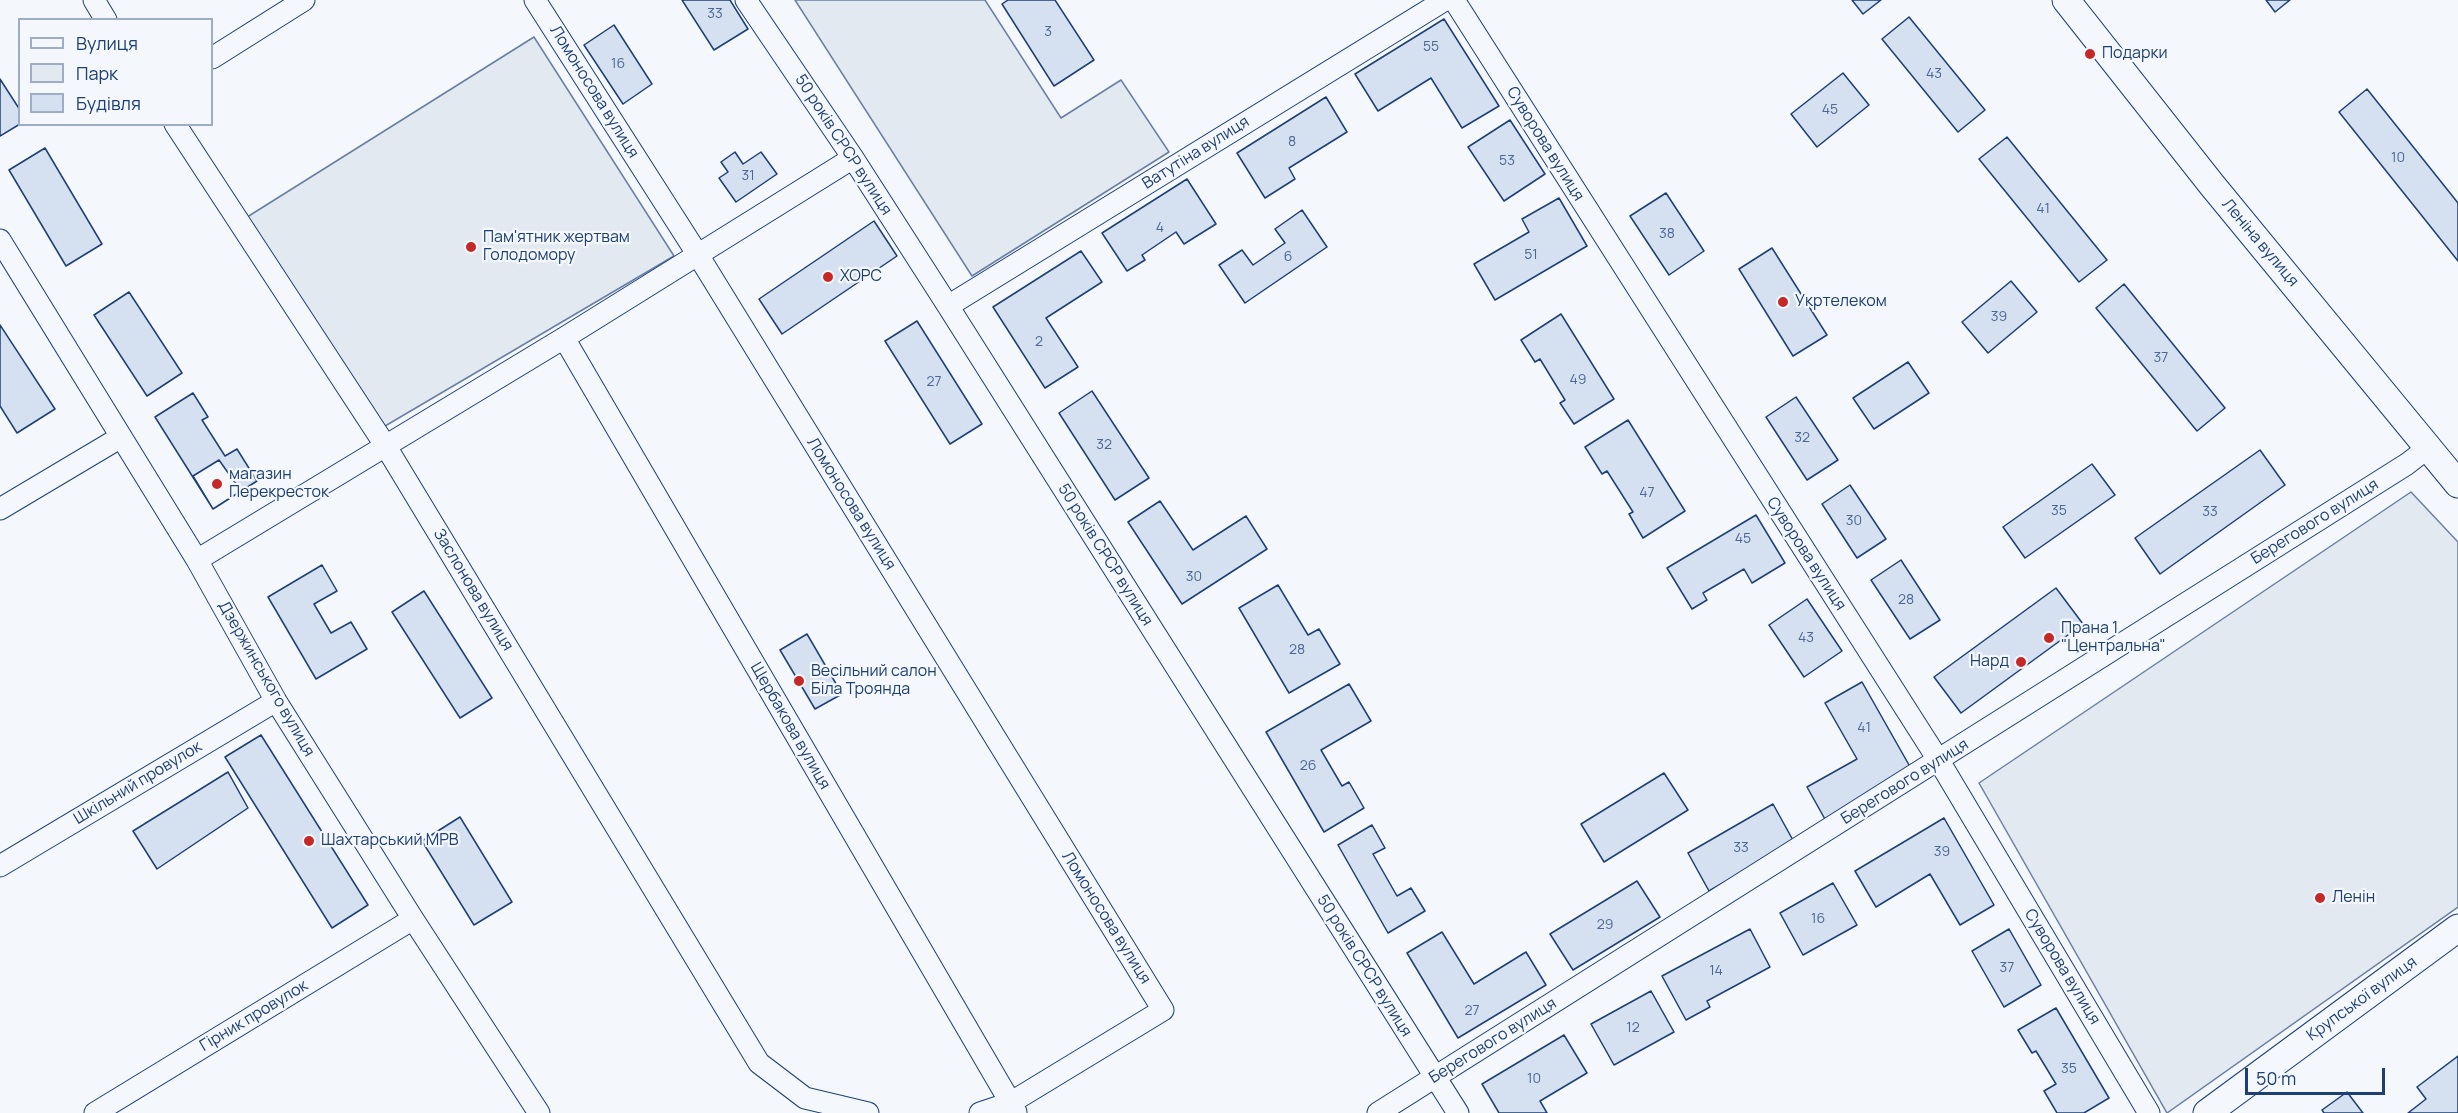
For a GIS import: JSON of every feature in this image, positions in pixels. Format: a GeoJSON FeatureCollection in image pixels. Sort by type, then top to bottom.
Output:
{"type":"FeatureCollection","features":[{"type":"Feature","properties":{"kind":"main road","name":"Леніна вулиця"},"geometry":{"type":"LineString","coordinates":[[2066,0],[2212,186],[2458,484]]}},
{"type":"Feature","properties":{"kind":"main road","name":"Крупської вулиця"},"geometry":{"type":"LineString","coordinates":[[2207,1113],[2458,928]]}},
{"type":"Feature","properties":{"kind":"street"},"geometry":{"type":"LineString","coordinates":[[94,0],[105,18]]}},
{"type":"Feature","properties":{"kind":"street"},"geometry":{"type":"LineString","coordinates":[[213,57],[304,0]]}},
{"type":"Feature","properties":{"kind":"street","name":"Ломоносова вулиця"},"geometry":{"type":"LineString","coordinates":[[535,0],[698,255],[1163,1011],[1013,1108]]}},
{"type":"Feature","properties":{"kind":"street","name":"50 років СРСР вулиця"},"geometry":{"type":"LineString","coordinates":[[746,0],[853,158],[948,306],[1458,1113]]}},
{"type":"Feature","properties":{"kind":"street","name":"Ватутіна вулиця"},"geometry":{"type":"LineString","coordinates":[[948,306],[1445,0]]}},
{"type":"Feature","properties":{"kind":"street","name":"Суворова вулиця"},"geometry":{"type":"LineString","coordinates":[[1454,0],[1939,761],[2149,1113]]}},
{"type":"Feature","properties":{"kind":"street","name":"Заслонова вулиця"},"geometry":{"type":"LineString","coordinates":[[175,126],[385,445],[759,1063],[805,1098],[868,1113]]}},
{"type":"Feature","properties":{"kind":"street"},"geometry":{"type":"LineString","coordinates":[[197,560],[564,338],[853,158]]}},
{"type":"Feature","properties":{"kind":"street","name":"Дзержинського вулиця"},"geometry":{"type":"LineString","coordinates":[[0,240],[197,560],[276,701],[413,919],[539,1113]]}},
{"type":"Feature","properties":{"kind":"street","name":"Щербакова вулиця"},"geometry":{"type":"LineString","coordinates":[[564,338],[1013,1108]]}},
{"type":"Feature","properties":{"kind":"street"},"geometry":{"type":"LineString","coordinates":[[0,509],[122,437]]}},
{"type":"Feature","properties":{"kind":"street","name":"Берегового вулиця"},"geometry":{"type":"LineString","coordinates":[[1378,1113],[1939,761],[2407,464],[2429,447]]}},
{"type":"Feature","properties":{"kind":"street","name":"Шкільний провулок"},"geometry":{"type":"LineString","coordinates":[[0,866],[276,701]]}},
{"type":"Feature","properties":{"kind":"street","name":"Гірник провулок"},"geometry":{"type":"LineString","coordinates":[[95,1113],[413,919]]}},
{"type":"Feature","properties":{"kind":"street"},"geometry":{"type":"LineString","coordinates":[[980,1113],[1013,1108]]}},
{"type":"Feature","properties":{"kind":"green space"},"geometry":{"type":"Polygon","coordinates":[[[795,0],[985,0],[1061,118],[1121,80],[1169,152],[972,276],[795,0]]]}},
{"type":"Feature","properties":{"kind":"green space"},"geometry":{"type":"Polygon","coordinates":[[[534,37],[674,256],[380,429],[244,219],[534,37]]]}},
{"type":"Feature","properties":{"kind":"green space"},"geometry":{"type":"Polygon","coordinates":[[[2411,492],[2458,542],[2458,907],[2167,1113],[1979,783],[2411,492]]]}},
{"type":"Feature","properties":{"kind":"building"},"geometry":{"type":"Polygon","coordinates":[[[682,0],[730,0],[748,29],[714,50],[682,0]]]}},
{"type":"Feature","properties":{"kind":"building"},"geometry":{"type":"Polygon","coordinates":[[[1008,0],[1055,0],[1094,60],[1054,86],[1002,4],[1008,0]]]}},
{"type":"Feature","properties":{"kind":"building"},"geometry":{"type":"Polygon","coordinates":[[[1852,0],[1881,0],[1863,14],[1852,0]]]}},
{"type":"Feature","properties":{"kind":"building"},"geometry":{"type":"Polygon","coordinates":[[[2266,0],[2290,0],[2275,12],[2266,0]]]}},
{"type":"Feature","properties":{"kind":"building"},"geometry":{"type":"Polygon","coordinates":[[[1909,17],[1985,110],[1958,132],[1882,39],[1909,17]]]}},
{"type":"Feature","properties":{"kind":"building"},"geometry":{"type":"Polygon","coordinates":[[[1444,19],[1499,106],[1462,128],[1431,78],[1378,111],[1355,74],[1444,19]]]}},
{"type":"Feature","properties":{"kind":"building"},"geometry":{"type":"Polygon","coordinates":[[[614,25],[652,84],[623,104],[584,45],[614,25]]]}},
{"type":"Feature","properties":{"kind":"building"},"geometry":{"type":"Polygon","coordinates":[[[1843,73],[1869,105],[1817,147],[1791,114],[1843,73]]]}},
{"type":"Feature","properties":{"kind":"building"},"geometry":{"type":"Polygon","coordinates":[[[0,79],[18,107],[18,125],[0,136],[0,79]]]}},
{"type":"Feature","properties":{"kind":"building"},"geometry":{"type":"Polygon","coordinates":[[[2367,89],[2458,203],[2458,261],[2339,112],[2367,89]]]}},
{"type":"Feature","properties":{"kind":"building"},"geometry":{"type":"Polygon","coordinates":[[[1326,97],[1347,132],[1289,168],[1295,179],[1265,198],[1237,153],[1326,97]]]}},
{"type":"Feature","properties":{"kind":"building"},"geometry":{"type":"Polygon","coordinates":[[[1510,120],[1545,174],[1504,201],[1468,147],[1510,120]]]}},
{"type":"Feature","properties":{"kind":"building"},"geometry":{"type":"Polygon","coordinates":[[[2007,137],[2107,260],[2079,282],[1979,159],[2007,137]]]}},
{"type":"Feature","properties":{"kind":"building"},"geometry":{"type":"Polygon","coordinates":[[[45,148],[102,244],[66,266],[9,170],[45,148]]]}},
{"type":"Feature","properties":{"kind":"building"},"geometry":{"type":"Polygon","coordinates":[[[735,152],[743,164],[761,152],[777,174],[736,202],[719,178],[728,172],[721,162],[735,152]]]}},
{"type":"Feature","properties":{"kind":"building"},"geometry":{"type":"Polygon","coordinates":[[[1187,179],[1216,224],[1184,244],[1176,232],[1142,255],[1145,260],[1127,271],[1102,233],[1187,179]]]}},
{"type":"Feature","properties":{"kind":"building"},"geometry":{"type":"Polygon","coordinates":[[[1666,193],[1704,251],[1669,275],[1630,216],[1666,193]]]}},
{"type":"Feature","properties":{"kind":"building"},"geometry":{"type":"Polygon","coordinates":[[[1559,198],[1587,246],[1495,300],[1474,264],[1529,232],[1522,219],[1559,198]]]}},
{"type":"Feature","properties":{"kind":"building"},"geometry":{"type":"Polygon","coordinates":[[[1302,210],[1327,247],[1245,303],[1219,265],[1242,250],[1253,265],[1285,243],[1275,229],[1302,210]]]}},
{"type":"Feature","properties":{"kind":"building","name":"ХОРС"},"geometry":{"type":"Polygon","coordinates":[[[874,221],[897,256],[782,334],[759,299],[874,221]]]}},
{"type":"Feature","properties":{"kind":"building","name":"Укртелеком"},"geometry":{"type":"Polygon","coordinates":[[[1772,248],[1827,335],[1793,356],[1739,269],[1772,248]]]}},
{"type":"Feature","properties":{"kind":"building"},"geometry":{"type":"Polygon","coordinates":[[[1081,251],[1102,282],[1046,318],[1078,367],[1045,388],[993,307],[1081,251]]]}},
{"type":"Feature","properties":{"kind":"building"},"geometry":{"type":"Polygon","coordinates":[[[2011,281],[2037,312],[1988,353],[1962,322],[2011,281]]]}},
{"type":"Feature","properties":{"kind":"building"},"geometry":{"type":"Polygon","coordinates":[[[2124,284],[2225,408],[2197,431],[2096,308],[2124,284]]]}},
{"type":"Feature","properties":{"kind":"building"},"geometry":{"type":"Polygon","coordinates":[[[129,292],[182,373],[147,396],[94,315],[129,292]]]}},
{"type":"Feature","properties":{"kind":"building"},"geometry":{"type":"Polygon","coordinates":[[[1561,314],[1614,399],[1574,424],[1560,403],[1565,400],[1540,359],[1535,362],[1521,340],[1561,314]]]}},
{"type":"Feature","properties":{"kind":"building"},"geometry":{"type":"Polygon","coordinates":[[[917,321],[982,424],[950,444],[885,341],[917,321]]]}},
{"type":"Feature","properties":{"kind":"building"},"geometry":{"type":"Polygon","coordinates":[[[0,325],[55,409],[17,433],[0,406],[0,325]]]}},
{"type":"Feature","properties":{"kind":"building"},"geometry":{"type":"Polygon","coordinates":[[[1908,362],[1929,393],[1874,429],[1853,398],[1908,362]]]}},
{"type":"Feature","properties":{"kind":"building"},"geometry":{"type":"Polygon","coordinates":[[[1092,391],[1149,478],[1115,500],[1059,413],[1092,391]]]}},
{"type":"Feature","properties":{"kind":"building"},"geometry":{"type":"Polygon","coordinates":[[[193,393],[208,417],[202,420],[225,456],[237,449],[257,481],[213,509],[155,417],[193,393]]]}},
{"type":"Feature","properties":{"kind":"building"},"geometry":{"type":"Polygon","coordinates":[[[1796,397],[1838,460],[1807,480],[1766,417],[1796,397]]]}},
{"type":"Feature","properties":{"kind":"building"},"geometry":{"type":"Polygon","coordinates":[[[1628,420],[1685,511],[1643,538],[1629,514],[1633,512],[1607,471],[1602,474],[1585,447],[1628,420]]]}},
{"type":"Feature","properties":{"kind":"building"},"geometry":{"type":"Polygon","coordinates":[[[2260,450],[2285,485],[2160,574],[2135,538],[2260,450]]]}},
{"type":"Feature","properties":{"kind":"building","name":"магазин Перекресток"},"geometry":{"type":"Polygon","coordinates":[[[219,460],[241,491],[213,509],[193,476],[219,460]]]}},
{"type":"Feature","properties":{"kind":"building"},"geometry":{"type":"Polygon","coordinates":[[[2092,464],[2115,495],[2025,558],[2003,527],[2092,464]]]}},
{"type":"Feature","properties":{"kind":"building"},"geometry":{"type":"Polygon","coordinates":[[[1850,485],[1886,539],[1857,558],[1822,504],[1850,485]]]}},
{"type":"Feature","properties":{"kind":"building"},"geometry":{"type":"Polygon","coordinates":[[[1160,501],[1193,550],[1246,516],[1267,549],[1182,604],[1128,522],[1160,501]]]}},
{"type":"Feature","properties":{"kind":"building"},"geometry":{"type":"Polygon","coordinates":[[[1756,515],[1785,563],[1752,583],[1744,569],[1703,593],[1707,600],[1692,609],[1667,568],[1756,515]]]}},
{"type":"Feature","properties":{"kind":"building"},"geometry":{"type":"Polygon","coordinates":[[[1901,560],[1940,620],[1910,639],[1871,580],[1901,560]]]}},
{"type":"Feature","properties":{"kind":"building"},"geometry":{"type":"Polygon","coordinates":[[[322,565],[337,591],[314,604],[331,633],[351,622],[367,649],[316,679],[268,597],[322,565]]]}},
{"type":"Feature","properties":{"kind":"building"},"geometry":{"type":"Polygon","coordinates":[[[1278,585],[1308,635],[1319,629],[1340,664],[1289,693],[1239,608],[1278,585]]]}},
{"type":"Feature","properties":{"kind":"building"},"geometry":{"type":"Polygon","coordinates":[[[2056,588],[2083,624],[1961,713],[1934,677],[2056,588]]]}},
{"type":"Feature","properties":{"kind":"building"},"geometry":{"type":"Polygon","coordinates":[[[424,591],[492,698],[460,718],[392,612],[424,591]]]}},
{"type":"Feature","properties":{"kind":"building"},"geometry":{"type":"Polygon","coordinates":[[[1807,599],[1842,651],[1804,677],[1769,625],[1807,599]]]}},
{"type":"Feature","properties":{"kind":"building"},"geometry":{"type":"Polygon","coordinates":[[[807,634],[842,694],[815,709],[780,650],[807,634]]]}},
{"type":"Feature","properties":{"kind":"building"},"geometry":{"type":"Polygon","coordinates":[[[1862,682],[1913,772],[1826,821],[1807,787],[1857,759],[1825,703],[1862,682]]]}},
{"type":"Feature","properties":{"kind":"building"},"geometry":{"type":"Polygon","coordinates":[[[1349,684],[1371,721],[1321,750],[1342,786],[1349,782],[1364,808],[1324,832],[1266,732],[1349,684]]]}},
{"type":"Feature","properties":{"kind":"building"},"geometry":{"type":"Polygon","coordinates":[[[261,735],[368,905],[332,928],[225,757],[261,735]]]}},
{"type":"Feature","properties":{"kind":"building"},"geometry":{"type":"Polygon","coordinates":[[[228,772],[248,808],[157,869],[133,831],[228,772]]]}},
{"type":"Feature","properties":{"kind":"building"},"geometry":{"type":"Polygon","coordinates":[[[1664,773],[1688,810],[1604,862],[1581,824],[1664,773]]]}},
{"type":"Feature","properties":{"kind":"building"},"geometry":{"type":"Polygon","coordinates":[[[1773,804],[1794,842],[1709,891],[1688,853],[1773,804]]]}},
{"type":"Feature","properties":{"kind":"building"},"geometry":{"type":"Polygon","coordinates":[[[460,817],[512,902],[474,925],[422,841],[460,817]]]}},
{"type":"Feature","properties":{"kind":"building"},"geometry":{"type":"Polygon","coordinates":[[[1944,818],[1994,905],[1960,925],[1930,874],[1876,907],[1855,871],[1944,818]]]}},
{"type":"Feature","properties":{"kind":"building"},"geometry":{"type":"Polygon","coordinates":[[[1372,825],[1385,848],[1373,854],[1397,896],[1411,888],[1425,911],[1388,933],[1338,845],[1372,825]]]}},
{"type":"Feature","properties":{"kind":"building"},"geometry":{"type":"Polygon","coordinates":[[[1637,881],[1660,917],[1573,970],[1550,934],[1637,881]]]}},
{"type":"Feature","properties":{"kind":"building"},"geometry":{"type":"Polygon","coordinates":[[[1833,883],[1857,925],[1803,955],[1780,913],[1833,883]]]}},
{"type":"Feature","properties":{"kind":"building"},"geometry":{"type":"Polygon","coordinates":[[[1750,929],[1770,967],[1707,1001],[1710,1007],[1686,1020],[1662,976],[1750,929]]]}},
{"type":"Feature","properties":{"kind":"building"},"geometry":{"type":"Polygon","coordinates":[[[2009,929],[2041,985],[2004,1007],[1972,951],[2009,929]]]}},
{"type":"Feature","properties":{"kind":"building"},"geometry":{"type":"Polygon","coordinates":[[[1442,932],[1474,984],[1526,952],[1546,985],[1458,1038],[1407,953],[1442,932]]]}},
{"type":"Feature","properties":{"kind":"building"},"geometry":{"type":"Polygon","coordinates":[[[1651,991],[1674,1032],[1614,1065],[1591,1024],[1651,991]]]}},
{"type":"Feature","properties":{"kind":"building"},"geometry":{"type":"Polygon","coordinates":[[[2056,1008],[2109,1098],[2084,1113],[2057,1113],[2044,1091],[2056,1084],[2036,1051],[2032,1053],[2018,1030],[2056,1008]]]}},
{"type":"Feature","properties":{"kind":"building"},"geometry":{"type":"Polygon","coordinates":[[[1564,1035],[1587,1073],[1540,1101],[1547,1113],[1499,1113],[1482,1084],[1564,1035]]]}},
{"type":"Feature","properties":{"kind":"building"},"geometry":{"type":"Polygon","coordinates":[[[2458,1056],[2458,1113],[2408,1113],[2426,1099],[2417,1087],[2458,1056]]]}},
{"type":"Feature","properties":{"kind":"building"},"geometry":{"type":"Polygon","coordinates":[[[2347,1092],[2363,1113],[2324,1113],[2322,1110],[2347,1092]]]}},
{"type":"Feature","properties":{"kind":"place","name":"Подарки"},"geometry":{"type":"Point","coordinates":[2090,54]}},
{"type":"Feature","properties":{"kind":"place","name":"Пам'ятник жертвам Голодомору"},"geometry":{"type":"Point","coordinates":[471,247]}},
{"type":"Feature","properties":{"kind":"place","name":"ХОРС"},"geometry":{"type":"Point","coordinates":[828,277]}},
{"type":"Feature","properties":{"kind":"place","name":"Укртелеком"},"geometry":{"type":"Point","coordinates":[1783,302]}},
{"type":"Feature","properties":{"kind":"place","name":"магазин Перекресток"},"geometry":{"type":"Point","coordinates":[217,484]}},
{"type":"Feature","properties":{"kind":"place","name":"Прана 1 \"Центральна\""},"geometry":{"type":"Point","coordinates":[2049,638]}},
{"type":"Feature","properties":{"kind":"place","name":"Нард"},"geometry":{"type":"Point","coordinates":[2021,662]}},
{"type":"Feature","properties":{"kind":"place","name":"Весільний салон Біла Троянда"},"geometry":{"type":"Point","coordinates":[799,681]}},
{"type":"Feature","properties":{"kind":"place","name":"Шахтарський МРВ"},"geometry":{"type":"Point","coordinates":[309,841]}},
{"type":"Feature","properties":{"kind":"place","name":"Ленін"},"geometry":{"type":"Point","coordinates":[2320,898]}}]}
